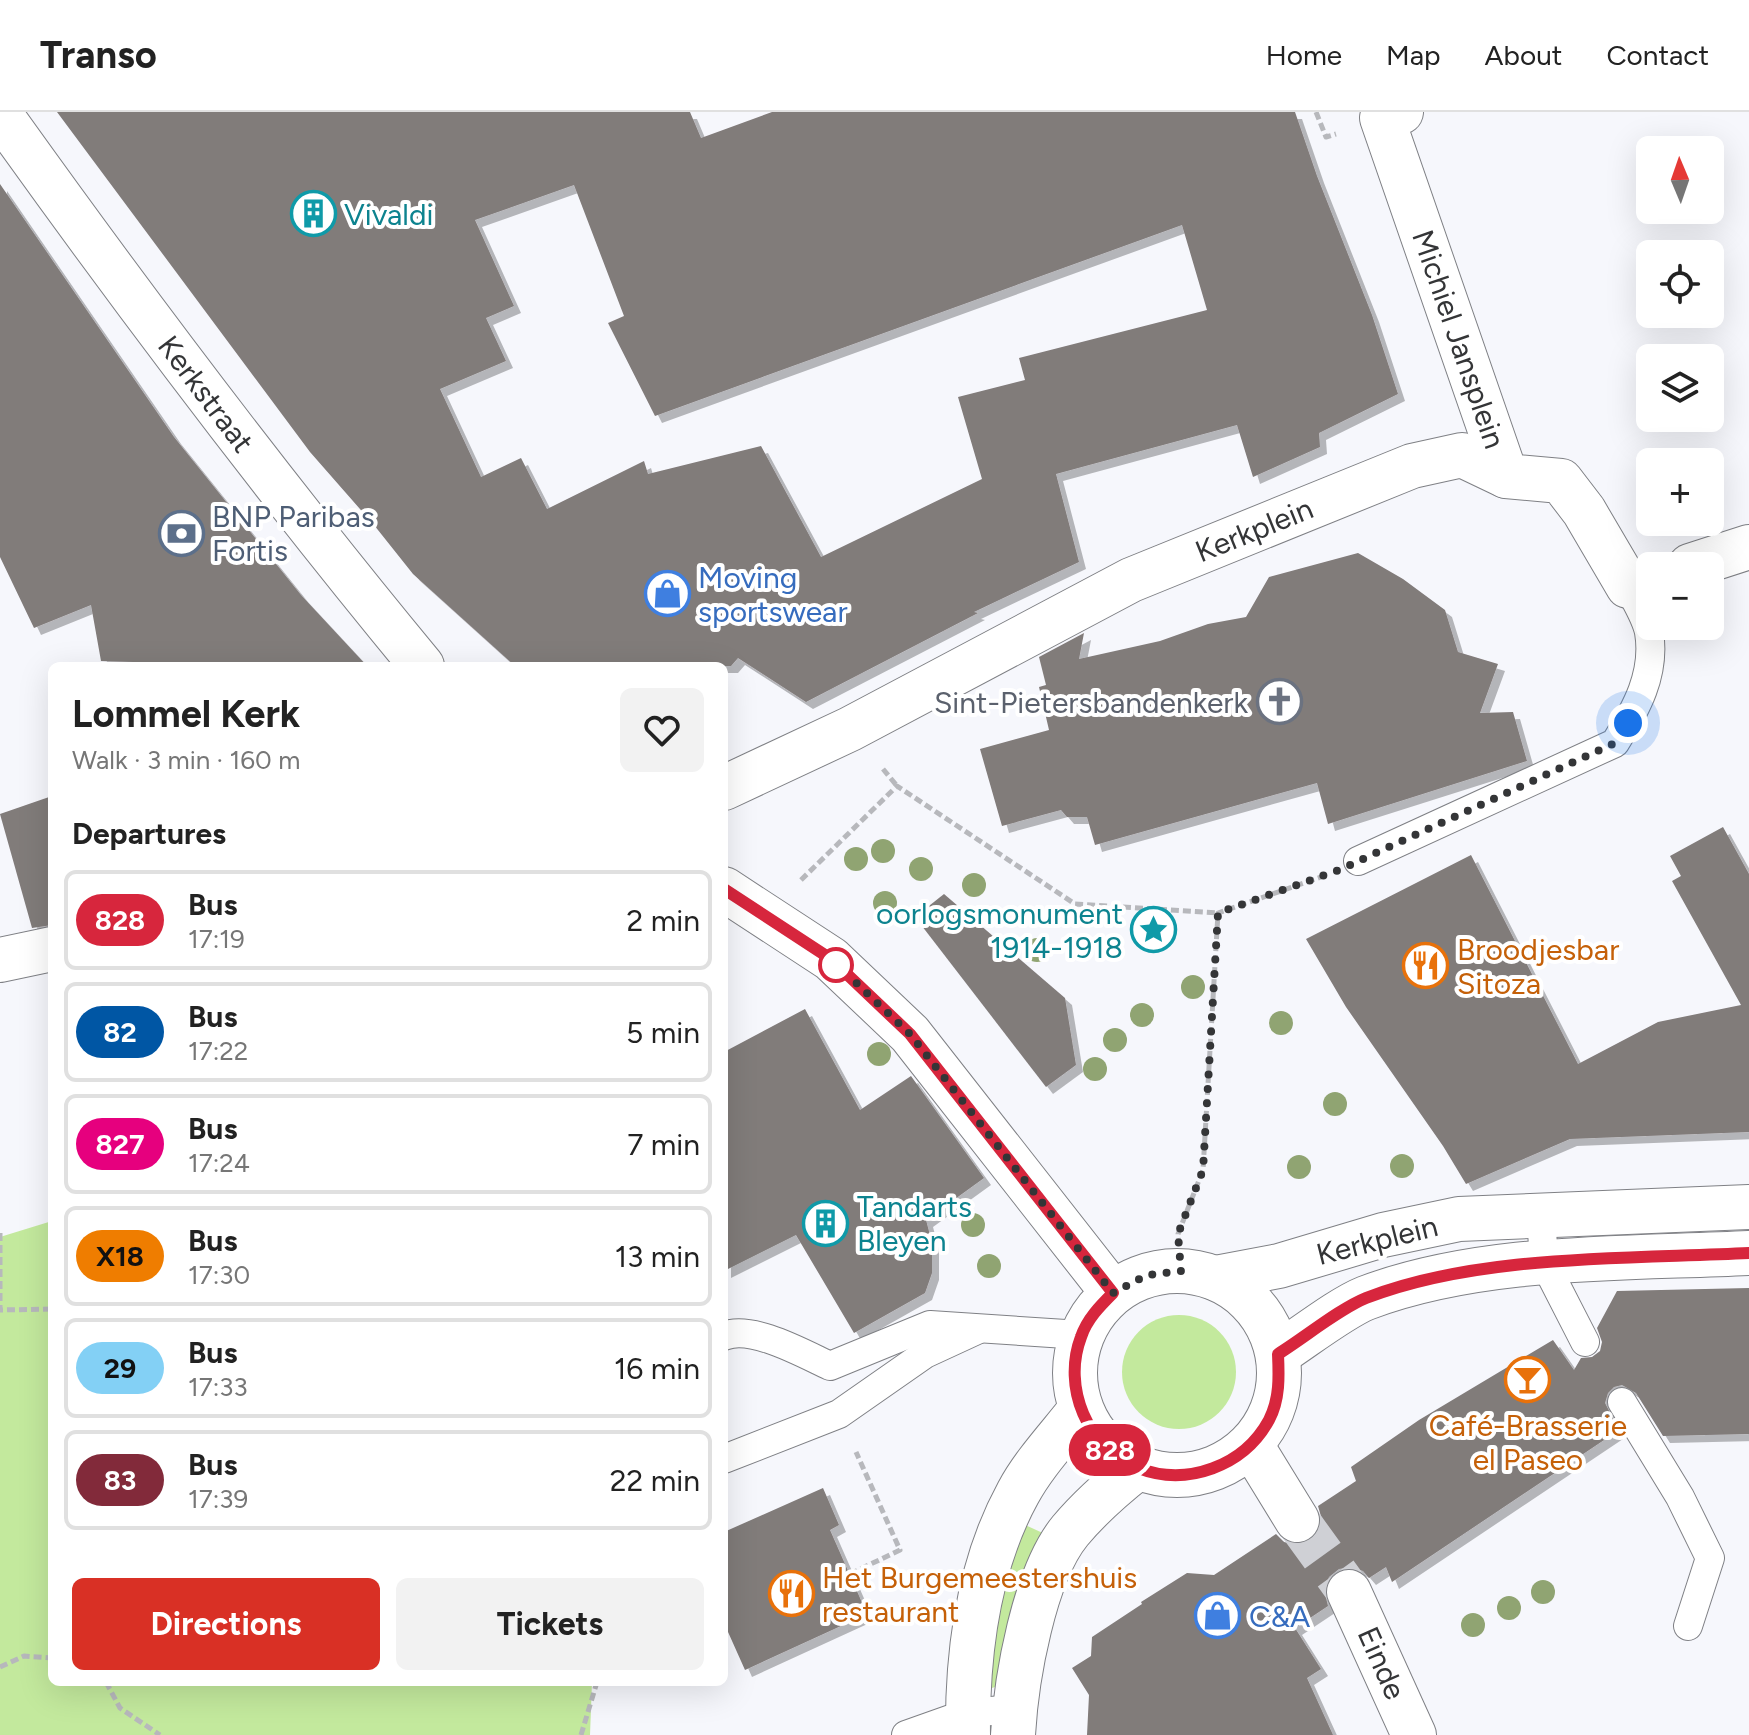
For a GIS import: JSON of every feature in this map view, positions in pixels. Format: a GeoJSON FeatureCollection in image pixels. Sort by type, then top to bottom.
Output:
{"type":"FeatureCollection","features":[{"type":"Feature","properties":{"kind":"street","name":"Michiel Jansplein"},"geometry":{"type":"LineString","coordinates":[[1401,112],[1382,118],[1506,476],[1561,481],[1636,579]]}},
{"type":"Feature","properties":{"kind":"street","name":"Kerkstraat"},"geometry":{"type":"LineString","coordinates":[[0,114],[120,281],[300,517],[419,662]]}},
{"type":"Feature","properties":{"kind":"street","name":"Kerkplein"},"geometry":{"type":"LineString","coordinates":[[728,786],[850,729],[1131,580],[1412,466],[1462,455],[1506,476]]}},
{"type":"Feature","properties":{"kind":"street"},"geometry":{"type":"LineString","coordinates":[[1724,555],[1749,547]]}},
{"type":"Feature","properties":{"kind":"street"},"geometry":{"type":"LineString","coordinates":[[728,892],[831,959],[910,1034],[1113,1293]]}},
{"type":"Feature","properties":{"kind":"street"},"geometry":{"type":"LineString","coordinates":[[0,960],[48,950]]}},
{"type":"Feature","properties":{"kind":"street","name":"Kerkplein"},"geometry":{"type":"LineString","coordinates":[[1198,1274],[1244,1296],[1266,1322],[1278,1354],[1279,1386],[1270,1418],[1251,1445],[1217,1468],[1177,1477],[1137,1468],[1103,1445],[1080,1410],[1074,1385],[1075,1359],[1081,1335],[1095,1312],[1113,1293],[1147,1275],[1198,1274],[1279,1266],[1383,1235],[1459,1219],[1749,1207]]}},
{"type":"Feature","properties":{"kind":"street","name":"Kerkplein"},"geometry":{"type":"LineString","coordinates":[[1278,1354],[1363,1300],[1428,1278],[1544,1262],[1749,1253]]}},
{"type":"Feature","properties":{"kind":"street"},"geometry":{"type":"LineString","coordinates":[[968,1724],[974,1636],[988,1563],[1019,1491],[1080,1410]]}},
{"type":"Feature","properties":{"kind":"street"},"geometry":{"type":"LineString","coordinates":[[1251,1445],[1297,1520]]}},
{"type":"Feature","properties":{"kind":"street"},"geometry":{"type":"LineString","coordinates":[[1014,1722],[1023,1650],[1048,1572],[1068,1533],[1102,1497],[1137,1468]]}},
{"type":"Feature","properties":{"kind":"street","name":"Einde"},"geometry":{"type":"LineString","coordinates":[[1349,1592],[1414,1735]]}},
{"type":"Feature","properties":{"kind":"lane"},"geometry":{"type":"LineString","coordinates":[[1358,861],[1615,743],[1640,703],[1650,659],[1649,640]]}},
{"type":"Feature","properties":{"kind":"lane"},"geometry":{"type":"LineString","coordinates":[[1541,1215],[1544,1262],[1585,1342]]}},
{"type":"Feature","properties":{"kind":"lane"},"geometry":{"type":"LineString","coordinates":[[728,1329],[778,1343],[830,1366],[930,1325],[1081,1335]]}},
{"type":"Feature","properties":{"kind":"lane"},"geometry":{"type":"LineString","coordinates":[[728,1457],[839,1414],[925,1354],[978,1329]]}},
{"type":"Feature","properties":{"kind":"lane"},"geometry":{"type":"LineString","coordinates":[[1622,1402],[1680,1497],[1710,1558],[1688,1626]]}},
{"type":"Feature","properties":{"kind":"lane"},"geometry":{"type":"LineString","coordinates":[[906,1735],[968,1724],[1014,1722]]}},
{"type":"Feature","properties":{"kind":"path"},"geometry":{"type":"LineString","coordinates":[[768,918],[787,893],[897,786],[1075,904],[1218,913],[1358,861]]}},
{"type":"Feature","properties":{"kind":"path"},"geometry":{"type":"LineString","coordinates":[[1198,1274],[1178,1234],[1203,1170],[1218,913]]}},
{"type":"Feature","properties":{"kind":"path"},"geometry":{"type":"LineString","coordinates":[[0,1233],[0,1310],[48,1309]]}},
{"type":"Feature","properties":{"kind":"path"},"geometry":{"type":"LineString","coordinates":[[839,1414],[900,1550],[850,1574]]}},
{"type":"Feature","properties":{"kind":"path"},"geometry":{"type":"LineString","coordinates":[[0,1667],[24,1656],[48,1658]]}},
{"type":"Feature","properties":{"kind":"path"},"geometry":{"type":"LineString","coordinates":[[108,1686],[120,1708],[160,1735]]}},
{"type":"Feature","properties":{"kind":"path"},"geometry":{"type":"LineString","coordinates":[[581,1735],[596,1686]]}},
{"type":"Feature","properties":{"kind":"green space"},"geometry":{"type":"Polygon","coordinates":[[[48,1222],[48,1686],[592,1686],[590,1735],[0,1735],[0,1237],[48,1222]]]}},
{"type":"Feature","properties":{"kind":"green space"},"geometry":{"type":"Polygon","coordinates":[[[1179,1315],[1201,1319],[1220,1331],[1232,1350],[1236,1372],[1232,1394],[1220,1413],[1201,1425],[1179,1429],[1157,1425],[1138,1413],[1126,1394],[1122,1372],[1126,1350],[1138,1331],[1157,1319],[1179,1315]]]}},
{"type":"Feature","properties":{"kind":"green space"},"geometry":{"type":"Polygon","coordinates":[[[1023,1524],[1045,1534],[1001,1685],[989,1689],[990,1629],[1023,1524]]]}},
{"type":"Feature","properties":{"kind":"building"},"geometry":{"type":"Polygon","coordinates":[[[57,112],[690,112],[701,138],[772,112],[1295,112],[1372,315],[1398,394],[1319,433],[1320,447],[1253,477],[1237,425],[1056,474],[1079,562],[974,612],[978,613],[806,702],[738,658],[731,666],[728,662],[511,662],[413,574],[310,452],[57,112]],[[574,185],[475,220],[514,306],[486,318],[506,361],[440,389],[481,477],[521,458],[547,509],[644,461],[648,474],[761,446],[821,557],[982,479],[958,397],[1025,380],[1019,358],[1207,310],[1182,225],[655,416],[608,323],[624,316],[574,185]]]}},
{"type":"Feature","properties":{"kind":"building"},"geometry":{"type":"Polygon","coordinates":[[[0,184],[174,437],[301,595],[363,662],[101,661],[91,605],[34,628],[0,557],[0,184]]]}},
{"type":"Feature","properties":{"kind":"building","name":"Sint-Pietersbandenkerk"},"geometry":{"type":"Polygon","coordinates":[[[1358,553],[1403,579],[1445,610],[1458,652],[1498,664],[1480,713],[1513,712],[1527,761],[1328,824],[1317,783],[1095,845],[1087,817],[1067,817],[1061,810],[1002,826],[980,749],[1049,730],[1039,687],[1046,685],[1039,657],[1084,633],[1079,659],[1160,641],[1208,624],[1246,617],[1269,577],[1358,553]]]}},
{"type":"Feature","properties":{"kind":"building"},"geometry":{"type":"Polygon","coordinates":[[[48,797],[48,926],[32,928],[0,814],[48,797]]]}},
{"type":"Feature","properties":{"kind":"building"},"geometry":{"type":"Polygon","coordinates":[[[1723,827],[1749,874],[1749,1132],[1570,1139],[1466,1184],[1346,1007],[1306,939],[1471,855],[1578,1064],[1658,1022],[1741,1005],[1672,881],[1681,876],[1670,856],[1723,827]]]}},
{"type":"Feature","properties":{"kind":"building"},"geometry":{"type":"Polygon","coordinates":[[[944,894],[1065,998],[1076,1065],[1046,1087],[915,917],[944,894]]]}},
{"type":"Feature","properties":{"kind":"building","name":"Tandarts Bleyen"},"geometry":{"type":"Polygon","coordinates":[[[805,1009],[860,1110],[911,1076],[984,1178],[926,1220],[932,1243],[932,1273],[925,1293],[854,1333],[796,1235],[728,1269],[728,1050],[805,1009]]]}},
{"type":"Feature","properties":{"kind":"building"},"geometry":{"type":"Polygon","coordinates":[[[1749,1288],[1749,1434],[1663,1436],[1636,1393],[1622,1385],[1614,1387],[1605,1403],[1619,1430],[1392,1582],[1386,1567],[1369,1578],[1363,1571],[1351,1567],[1339,1569],[1329,1577],[1324,1590],[1328,1606],[1295,1628],[1321,1669],[1307,1678],[1333,1735],[1087,1735],[1089,1695],[1072,1668],[1091,1656],[1092,1637],[1141,1602],[1187,1573],[1214,1575],[1276,1534],[1284,1542],[1297,1545],[1311,1541],[1319,1533],[1322,1520],[1318,1506],[1356,1481],[1351,1467],[1419,1420],[1553,1340],[1574,1370],[1581,1358],[1592,1357],[1600,1351],[1602,1342],[1597,1328],[1617,1291],[1749,1288]]]}},
{"type":"Feature","properties":{"kind":"building","name":"Het Burgemeestershuis restaurant"},"geometry":{"type":"Polygon","coordinates":[[[823,1488],[839,1525],[830,1530],[867,1614],[745,1670],[728,1632],[728,1530],[823,1488]]]}},
{"type":"Feature","properties":{"kind":"tunnel"},"geometry":{"type":"LineString","coordinates":[[1297,1520],[1349,1592]]}},
{"type":"Feature","properties":{"kind":"bus line","name":"828"},"geometry":{"type":"LineString","coordinates":[[728,892],[831,959],[910,1034],[1113,1293],[1095,1312],[1081,1335],[1075,1359],[1074,1385],[1080,1410],[1103,1445],[1137,1468],[1177,1477],[1217,1468],[1251,1445],[1270,1418],[1279,1386],[1278,1354],[1363,1300],[1428,1278],[1544,1262],[1749,1253]]}},
{"type":"Feature","properties":{"kind":"place","name":"Vivaldi"},"geometry":{"type":"Point","coordinates":[313,214]}},
{"type":"Feature","properties":{"kind":"place","name":"BNP Paribas Fortis"},"geometry":{"type":"Point","coordinates":[181,533]}},
{"type":"Feature","properties":{"kind":"place","name":"Moving sportswear"},"geometry":{"type":"Point","coordinates":[667,594]}},
{"type":"Feature","properties":{"kind":"place","name":"Sint-Pietersbandenkerk"},"geometry":{"type":"Point","coordinates":[1279,702]}},
{"type":"Feature","properties":{"kind":"place","name":"oorlogsmonument 1914-1918"},"geometry":{"type":"Point","coordinates":[1154,930]}},
{"type":"Feature","properties":{"kind":"place","name":"Broodjesbar Sitoza"},"geometry":{"type":"Point","coordinates":[1426,966]}},
{"type":"Feature","properties":{"kind":"place","name":"Tandarts Bleyen"},"geometry":{"type":"Point","coordinates":[826,1223]}},
{"type":"Feature","properties":{"kind":"place","name":"Café-Brasserie el Paseo"},"geometry":{"type":"Point","coordinates":[1528,1379]}},
{"type":"Feature","properties":{"kind":"place","name":"Het Burgemeestershuis restaurant"},"geometry":{"type":"Point","coordinates":[791,1594]}},
{"type":"Feature","properties":{"kind":"place","name":"C&A"},"geometry":{"type":"Point","coordinates":[1218,1616]}},
{"type":"Feature","properties":{"kind":"route"},"geometry":{"type":"LineString","coordinates":[[836,965],[831,959],[910,1034],[1113,1293],[1147,1275],[1181,1271],[1178,1234],[1203,1170],[1218,913],[1339,870],[1615,743],[1628,723]]}}]}
